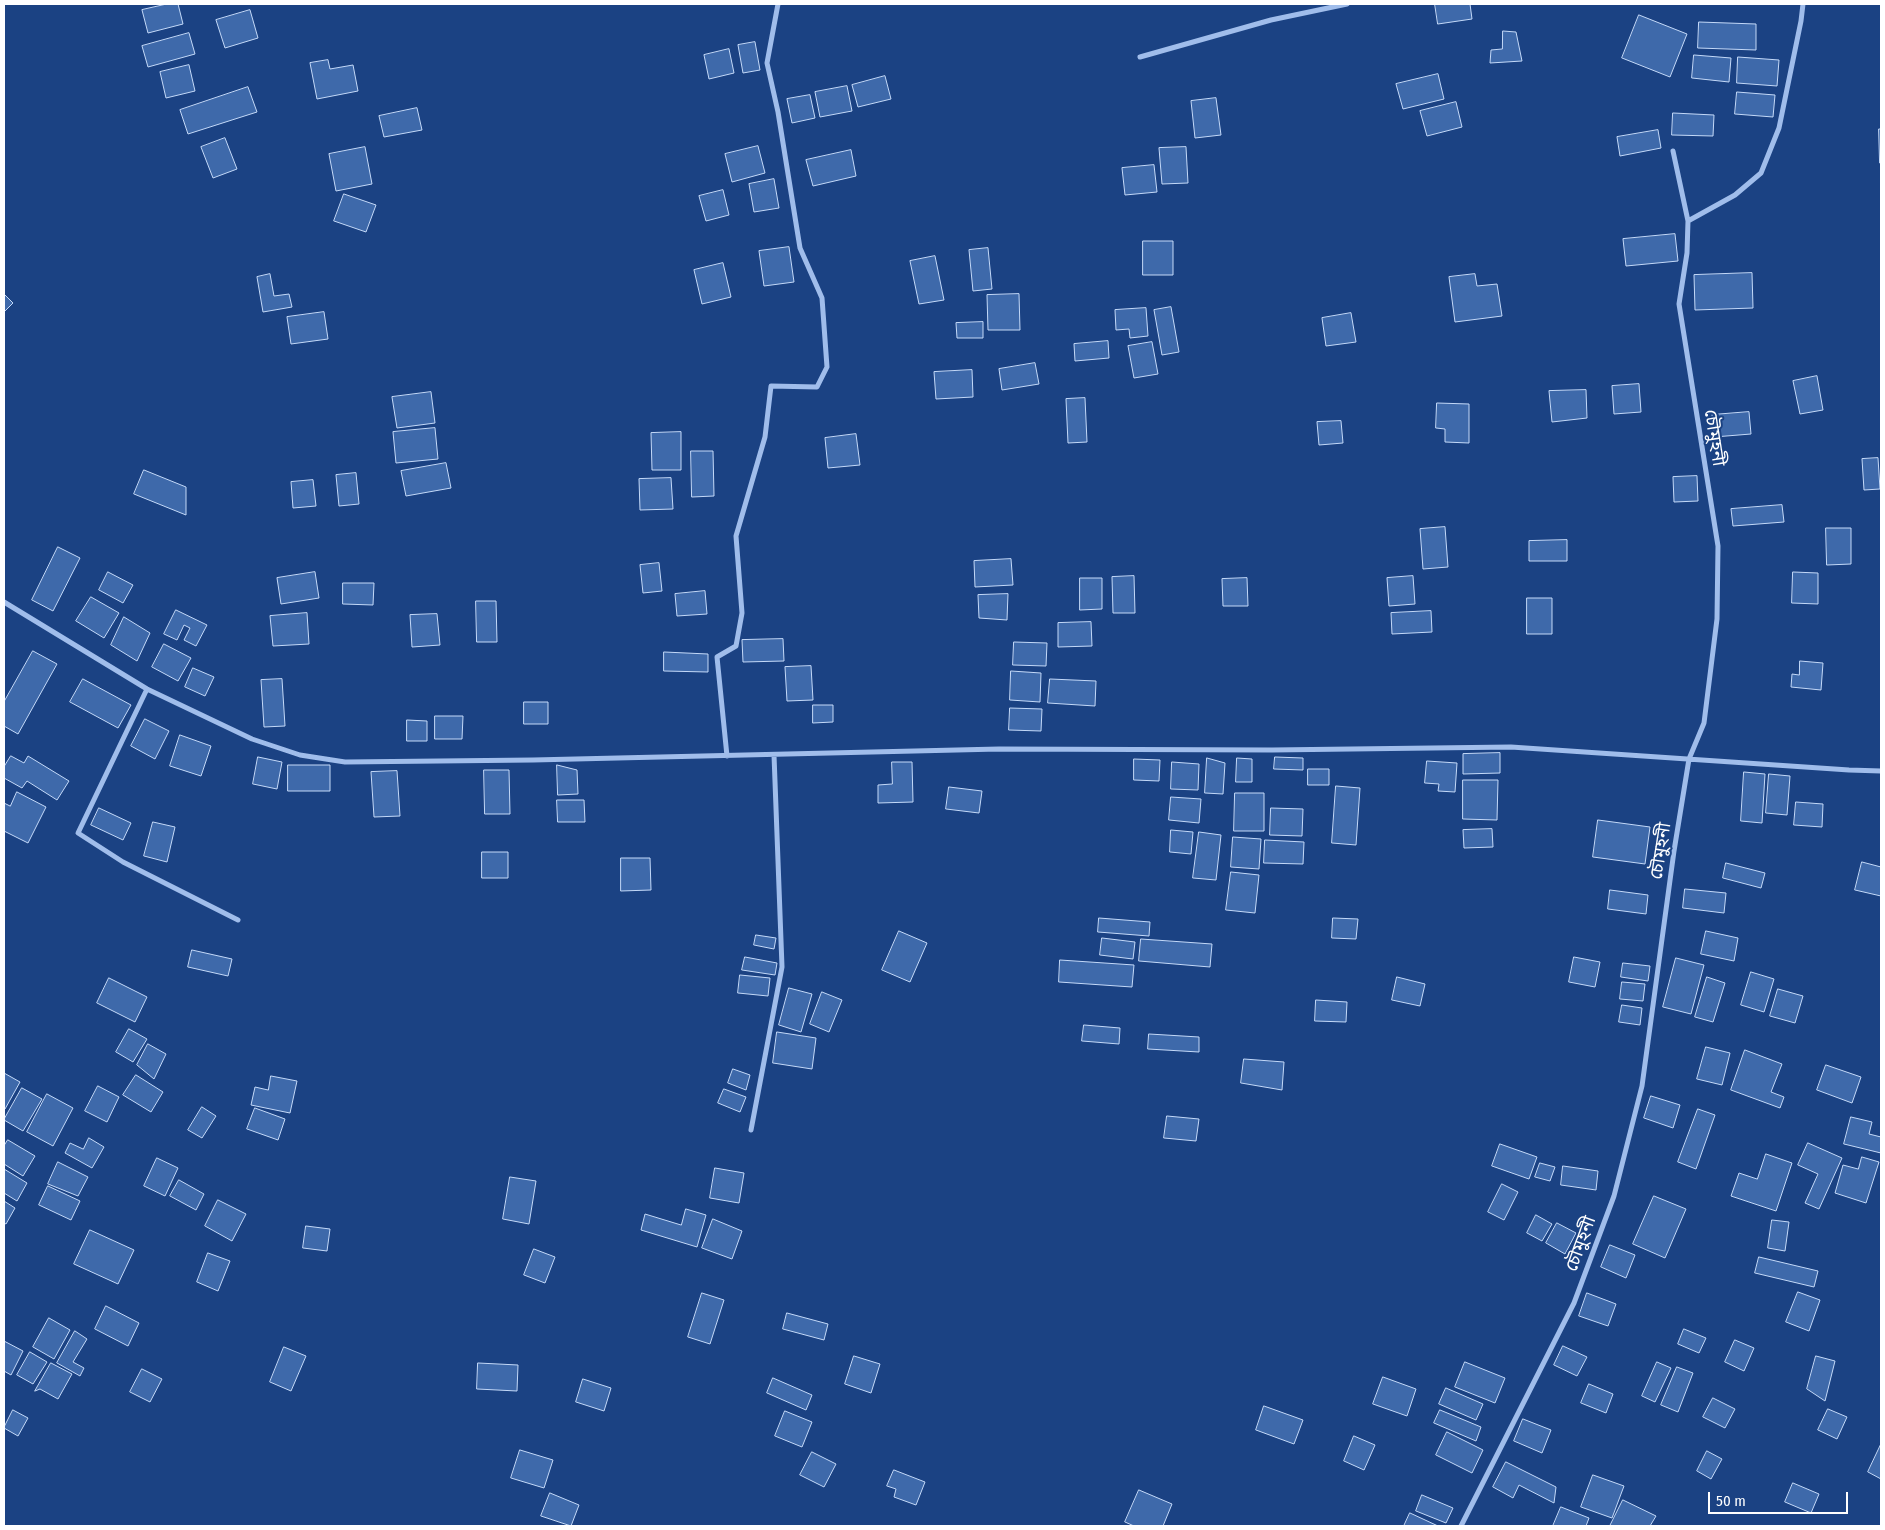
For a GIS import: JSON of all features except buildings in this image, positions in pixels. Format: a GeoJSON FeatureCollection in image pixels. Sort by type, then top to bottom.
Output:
{"type":"FeatureCollection","features":[{"type":"Feature","properties":{"kind":"street"},"geometry":{"type":"LineString","coordinates":[[727,756],[717,657],[736,646],[742,613],[736,536],[765,437],[770,386],[817,387],[826,367],[822,298],[800,248],[778,112],[767,64],[778,4]]}},
{"type":"Feature","properties":{"kind":"street"},"geometry":{"type":"LineString","coordinates":[[1140,57],[1270,20],[1347,4]]}},
{"type":"Feature","properties":{"kind":"street"},"geometry":{"type":"LineString","coordinates":[[1688,221],[1735,195],[1761,173],[1779,128],[1803,4]]}},
{"type":"Feature","properties":{"kind":"street","name":"চৌমুহনী"},"geometry":{"type":"LineString","coordinates":[[1461,1526],[1574,1303],[1614,1196],[1642,1086],[1674,851],[1689,760],[1704,723],[1717,619],[1718,546],[1679,304],[1687,253],[1688,221],[1673,151]]}},
{"type":"Feature","properties":{"kind":"street"},"geometry":{"type":"LineString","coordinates":[[4,602],[147,688],[252,739],[300,755],[345,762],[727,756],[999,749],[1272,750],[1511,747],[1881,771]]}},
{"type":"Feature","properties":{"kind":"street"},"geometry":{"type":"LineString","coordinates":[[147,688],[78,833],[123,862],[238,920]]}},
{"type":"Feature","properties":{"kind":"street"},"geometry":{"type":"LineString","coordinates":[[751,1130],[782,967],[774,755]]}}]}
